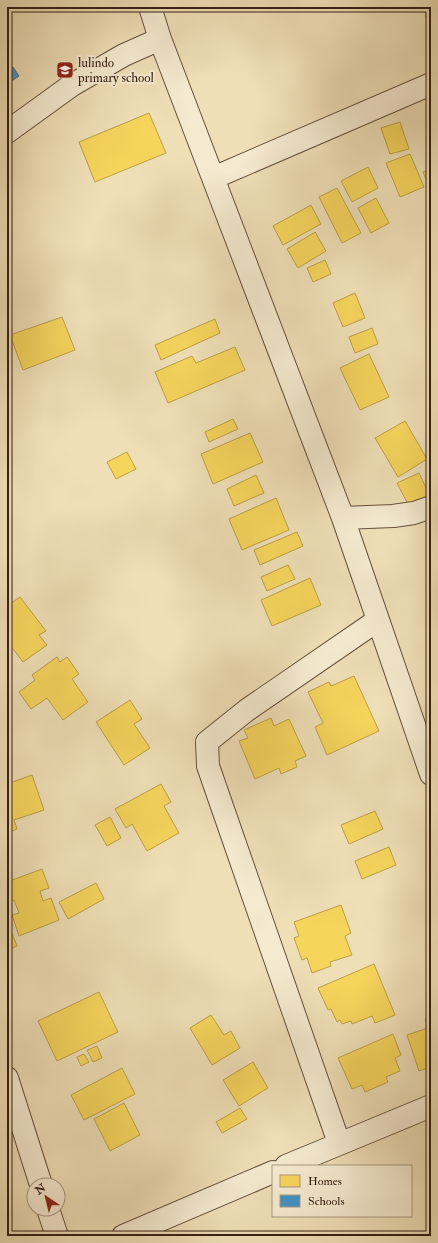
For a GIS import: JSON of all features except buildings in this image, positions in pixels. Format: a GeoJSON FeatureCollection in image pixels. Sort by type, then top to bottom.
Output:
{"type":"FeatureCollection","features":[{"type":"Feature","properties":{"kind":"street"},"geometry":{"type":"LineString","coordinates":[[150,7],[160,39],[343,518],[431,774]]}},
{"type":"Feature","properties":{"kind":"street"},"geometry":{"type":"LineString","coordinates":[[7,132],[72,85],[124,56],[160,39]]}},
{"type":"Feature","properties":{"kind":"street"},"geometry":{"type":"LineString","coordinates":[[214,178],[431,84]]}},
{"type":"Feature","properties":{"kind":"street"},"geometry":{"type":"LineString","coordinates":[[343,518],[393,516],[414,513],[431,507]]}},
{"type":"Feature","properties":{"kind":"street"},"geometry":{"type":"LineString","coordinates":[[339,1143],[208,766],[207,742],[247,710],[378,620]]}},
{"type":"Feature","properties":{"kind":"street"},"geometry":{"type":"LineString","coordinates":[[7,1078],[38,1177]]}},
{"type":"Feature","properties":{"kind":"street"},"geometry":{"type":"LineString","coordinates":[[288,1165],[431,1106]]}},
{"type":"Feature","properties":{"kind":"street"},"geometry":{"type":"LineString","coordinates":[[123,1236],[272,1172]]}},
{"type":"Feature","properties":{"kind":"street"},"geometry":{"type":"LineString","coordinates":[[51,1217],[57,1236]]}},
{"type":"Feature","properties":{"kind":"place","name":"lulindo primary school"},"geometry":{"type":"Point","coordinates":[65,70]}}]}
